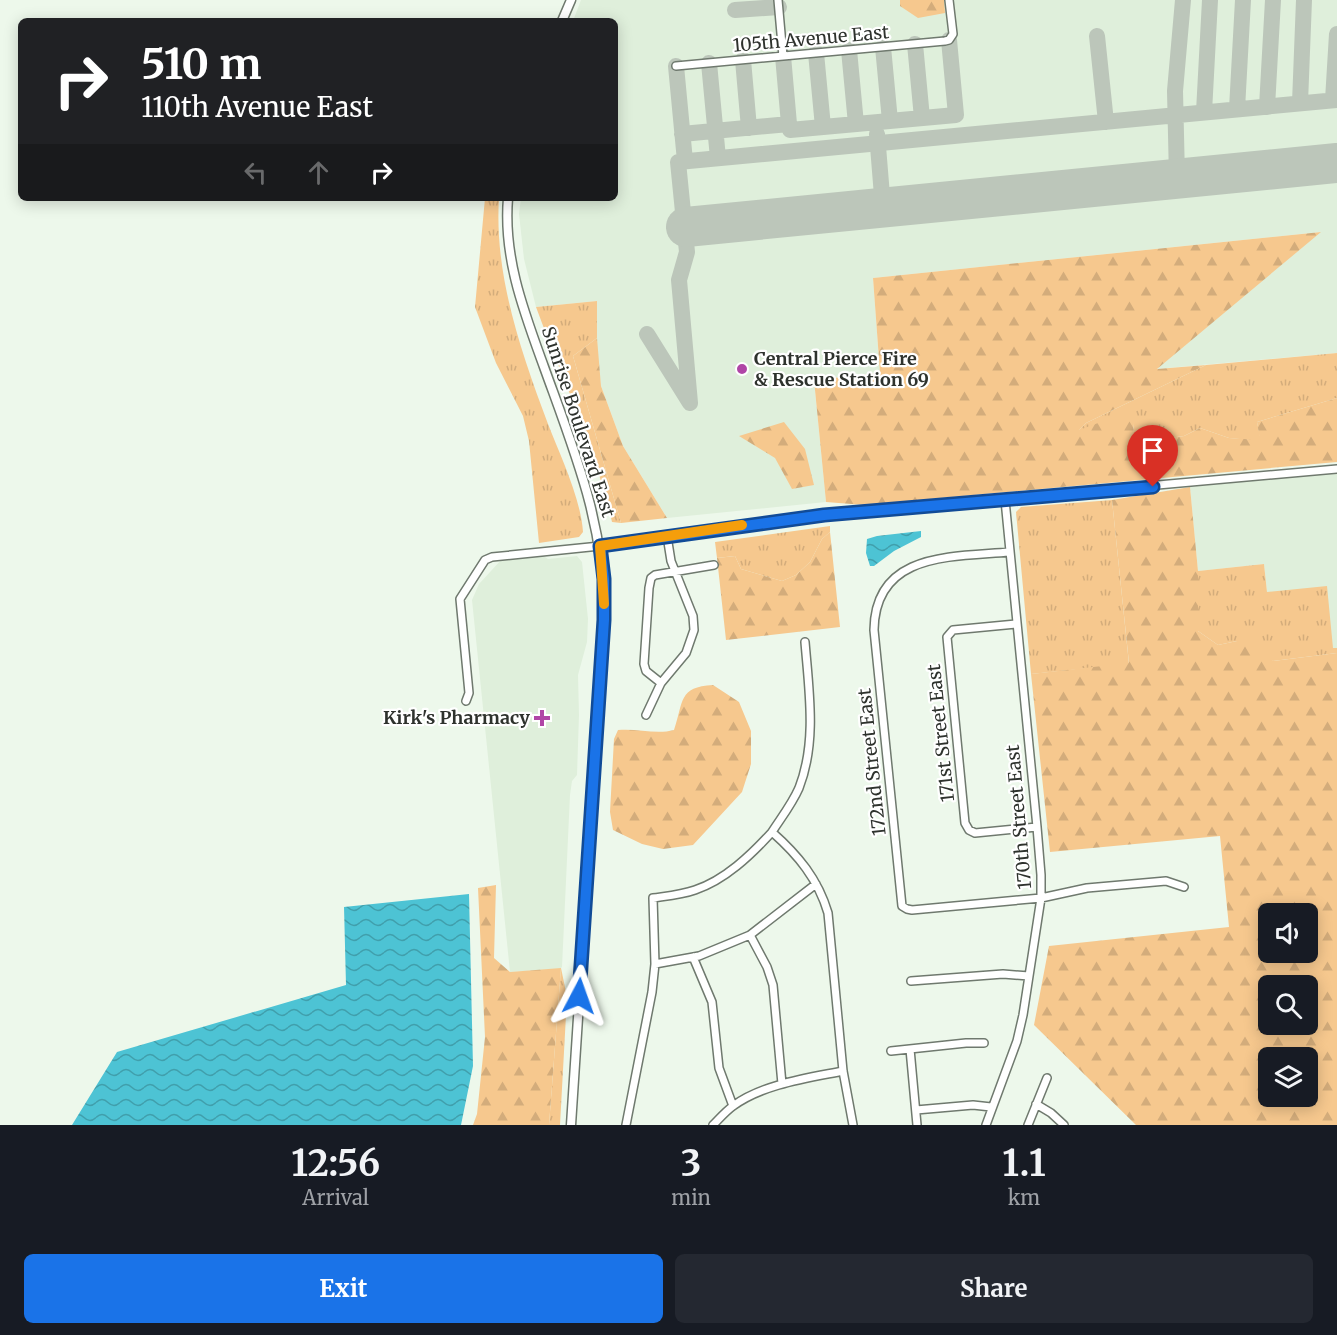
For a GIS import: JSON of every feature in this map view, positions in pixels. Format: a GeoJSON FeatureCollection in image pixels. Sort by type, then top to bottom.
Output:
{"type":"FeatureCollection","features":[{"type":"Feature","properties":{"kind":"main road"},"geometry":{"type":"LineString","coordinates":[[563,18],[571,0]]}},
{"type":"Feature","properties":{"kind":"main road","name":"Sunrise Boulevard East"},"geometry":{"type":"LineString","coordinates":[[508,201],[510,256],[518,295],[580,467],[592,508],[604,579],[604,620],[571,1125]]}},
{"type":"Feature","properties":{"kind":"street"},"geometry":{"type":"LineString","coordinates":[[778,0],[783,56]]}},
{"type":"Feature","properties":{"kind":"street","name":"105th Avenue East"},"geometry":{"type":"LineString","coordinates":[[676,66],[949,40],[953,34],[949,0]]}},
{"type":"Feature","properties":{"kind":"street"},"geometry":{"type":"LineString","coordinates":[[466,701],[468,693],[460,599],[485,560],[492,557],[600,546],[824,515],[1337,469]]}},
{"type":"Feature","properties":{"kind":"street","name":"170th Street East"},"geometry":{"type":"LineString","coordinates":[[986,1125],[1017,1041],[1041,898],[1037,827],[1005,500]]}},
{"type":"Feature","properties":{"kind":"street"},"geometry":{"type":"LineString","coordinates":[[646,715],[661,683],[686,652],[694,630],[693,616],[674,572],[667,536]]}},
{"type":"Feature","properties":{"kind":"street","name":"172nd Street East"},"geometry":{"type":"LineString","coordinates":[[1009,552],[918,563],[904,570],[885,589],[875,613],[874,630],[882,718],[900,900],[903,908],[1041,898]]}},
{"type":"Feature","properties":{"kind":"street"},"geometry":{"type":"LineString","coordinates":[[661,683],[646,671],[644,664],[651,578],[714,566]]}},
{"type":"Feature","properties":{"kind":"street","name":"171st Street East"},"geometry":{"type":"LineString","coordinates":[[1016,624],[952,630],[947,637],[965,823],[969,830],[983,832],[1037,827]]}},
{"type":"Feature","properties":{"kind":"street"},"geometry":{"type":"LineString","coordinates":[[626,1125],[647,1023],[655,964],[653,898],[705,886],[755,850],[772,831],[798,790],[804,771],[810,731],[805,642]]}},
{"type":"Feature","properties":{"kind":"street"},"geometry":{"type":"LineString","coordinates":[[772,831],[800,858],[824,899],[831,929],[843,1071],[853,1125]]}},
{"type":"Feature","properties":{"kind":"street"},"geometry":{"type":"LineString","coordinates":[[1041,898],[1087,888],[1166,881],[1184,887]]}},
{"type":"Feature","properties":{"kind":"street"},"geometry":{"type":"LineString","coordinates":[[655,964],[693,957],[750,935],[816,884]]}},
{"type":"Feature","properties":{"kind":"street"},"geometry":{"type":"LineString","coordinates":[[750,935],[767,967],[773,985],[782,1084]]}},
{"type":"Feature","properties":{"kind":"street"},"geometry":{"type":"LineString","coordinates":[[693,957],[712,1002],[719,1068],[733,1106]]}},
{"type":"Feature","properties":{"kind":"street"},"geometry":{"type":"LineString","coordinates":[[911,981],[1003,974],[1029,976]]}},
{"type":"Feature","properties":{"kind":"street"},"geometry":{"type":"LineString","coordinates":[[891,1051],[984,1043]]}},
{"type":"Feature","properties":{"kind":"street"},"geometry":{"type":"LineString","coordinates":[[910,1049],[917,1125]]}},
{"type":"Feature","properties":{"kind":"street"},"geometry":{"type":"LineString","coordinates":[[713,1125],[733,1106],[746,1098],[782,1084],[843,1071]]}},
{"type":"Feature","properties":{"kind":"street"},"geometry":{"type":"LineString","coordinates":[[1028,1125],[1047,1078]]}},
{"type":"Feature","properties":{"kind":"street"},"geometry":{"type":"LineString","coordinates":[[1036,1104],[1051,1113],[1064,1125]]}},
{"type":"Feature","properties":{"kind":"street"},"geometry":{"type":"LineString","coordinates":[[916,1110],[973,1105],[991,1107]]}},
{"type":"Feature","properties":{"kind":"shaded area"},"geometry":{"type":"Polygon","coordinates":[[[581,0],[1337,0],[1337,353],[1156,369],[1320,232],[873,278],[880,373],[814,380],[826,502],[667,518],[623,446],[601,386],[597,353],[597,301],[536,307],[524,259],[519,214],[521,201],[618,201],[618,18],[574,18],[581,0]]]}},
{"type":"Feature","properties":{"kind":"shaded area"},"geometry":{"type":"Polygon","coordinates":[[[1337,473],[1337,648],[1333,648],[1267,592],[1264,564],[1198,571],[1190,487],[1337,473]]]}},
{"type":"Feature","properties":{"kind":"shaded area"},"geometry":{"type":"Polygon","coordinates":[[[542,555],[548,559],[577,556],[582,562],[588,619],[587,642],[578,675],[577,775],[572,781],[570,795],[562,967],[510,972],[472,600],[479,584],[502,559],[542,555]]]}},
{"type":"Feature","properties":{"kind":"green space"},"geometry":{"type":"Polygon","coordinates":[[[900,0],[944,0],[945,13],[918,18],[900,6],[900,0]]]}},
{"type":"Feature","properties":{"kind":"green space"},"geometry":{"type":"Polygon","coordinates":[[[485,201],[499,201],[501,256],[505,284],[519,341],[574,492],[583,532],[579,537],[539,543],[529,441],[523,416],[496,363],[475,307],[485,201]]]}},
{"type":"Feature","properties":{"kind":"green space"},"geometry":{"type":"Polygon","coordinates":[[[1321,232],[1157,369],[1206,365],[1086,423],[1079,430],[1109,419],[1129,417],[1133,424],[1136,449],[1149,455],[1169,438],[1184,436],[1200,428],[1229,438],[1260,440],[1257,422],[1337,398],[1337,462],[864,505],[826,502],[814,380],[880,373],[873,278],[1321,232]]]}},
{"type":"Feature","properties":{"kind":"green space"},"geometry":{"type":"Polygon","coordinates":[[[597,301],[597,338],[573,356],[621,523],[612,522],[597,467],[536,307],[597,301]]]}},
{"type":"Feature","properties":{"kind":"green space"},"geometry":{"type":"Polygon","coordinates":[[[597,338],[601,386],[623,446],[667,518],[621,523],[573,356],[597,338]]]}},
{"type":"Feature","properties":{"kind":"green space"},"geometry":{"type":"Polygon","coordinates":[[[1337,353],[1337,398],[1257,422],[1261,441],[1229,438],[1200,428],[1184,436],[1169,438],[1149,455],[1136,450],[1133,424],[1078,431],[1086,423],[1206,365],[1337,353]]]}},
{"type":"Feature","properties":{"kind":"green space"},"geometry":{"type":"Polygon","coordinates":[[[784,422],[805,449],[814,485],[792,489],[775,458],[739,436],[784,422]]]}},
{"type":"Feature","properties":{"kind":"green space"},"geometry":{"type":"Polygon","coordinates":[[[1190,487],[1198,571],[1198,631],[1218,645],[1237,641],[1260,641],[1273,661],[1337,653],[1337,1125],[1136,1125],[1034,1025],[1049,946],[1229,927],[1220,836],[1050,852],[1031,674],[1129,663],[1112,500],[1190,487]]]}},
{"type":"Feature","properties":{"kind":"green space"},"geometry":{"type":"Polygon","coordinates":[[[1112,500],[1129,664],[1031,674],[1016,512],[1021,507],[1112,500]]]}},
{"type":"Feature","properties":{"kind":"green space"},"geometry":{"type":"Polygon","coordinates":[[[830,526],[830,532],[822,539],[810,562],[796,575],[782,581],[741,569],[735,556],[717,558],[715,542],[830,526]]]}},
{"type":"Feature","properties":{"kind":"green space"},"geometry":{"type":"Polygon","coordinates":[[[830,532],[840,627],[726,640],[717,558],[735,556],[741,569],[782,581],[796,575],[810,562],[822,539],[830,532]]]}},
{"type":"Feature","properties":{"kind":"green space"},"geometry":{"type":"Polygon","coordinates":[[[1264,564],[1267,592],[1327,586],[1333,648],[1337,648],[1337,653],[1273,661],[1237,641],[1218,645],[1198,631],[1198,571],[1264,564]]]}},
{"type":"Feature","properties":{"kind":"green space"},"geometry":{"type":"Polygon","coordinates":[[[713,685],[739,702],[751,731],[751,764],[742,792],[693,845],[663,849],[642,844],[613,830],[610,812],[614,739],[618,730],[660,732],[674,730],[684,697],[688,692],[702,686],[713,685]]]}},
{"type":"Feature","properties":{"kind":"green space"},"geometry":{"type":"Polygon","coordinates":[[[496,885],[494,958],[510,972],[561,968],[549,1125],[473,1125],[477,1114],[485,1037],[478,888],[496,885]]]}},
{"type":"Feature","properties":{"kind":"green space"},"geometry":{"type":"Polygon","coordinates":[[[561,968],[567,997],[560,1125],[549,1125],[561,968]]]}},
{"type":"Feature","properties":{"kind":"water"},"geometry":{"type":"Polygon","coordinates":[[[921,531],[921,537],[894,551],[874,566],[870,566],[866,553],[867,539],[921,531]]]}},
{"type":"Feature","properties":{"kind":"water"},"geometry":{"type":"Polygon","coordinates":[[[469,894],[473,1066],[461,1125],[72,1125],[117,1052],[346,985],[344,907],[469,894]]]}},
{"type":"Feature","properties":{"kind":"taxiway"},"geometry":{"type":"LineString","coordinates":[[1177,178],[1175,91],[1183,0]]}},
{"type":"Feature","properties":{"kind":"taxiway"},"geometry":{"type":"LineString","coordinates":[[1204,112],[1210,0]]}},
{"type":"Feature","properties":{"kind":"taxiway"},"geometry":{"type":"LineString","coordinates":[[1237,109],[1243,0]]}},
{"type":"Feature","properties":{"kind":"taxiway"},"geometry":{"type":"LineString","coordinates":[[1267,107],[1273,0]]}},
{"type":"Feature","properties":{"kind":"taxiway"},"geometry":{"type":"LineString","coordinates":[[1300,103],[1304,0]]}},
{"type":"Feature","properties":{"kind":"taxiway"},"geometry":{"type":"LineString","coordinates":[[735,10],[779,7]]}},
{"type":"Feature","properties":{"kind":"taxiway"},"geometry":{"type":"LineString","coordinates":[[1333,100],[1337,34]]}},
{"type":"Feature","properties":{"kind":"taxiway"},"geometry":{"type":"LineString","coordinates":[[1097,36],[1106,122]]}},
{"type":"Feature","properties":{"kind":"taxiway"},"geometry":{"type":"LineString","coordinates":[[682,134],[789,124],[790,130],[956,115],[949,40]]}},
{"type":"Feature","properties":{"kind":"taxiway"},"geometry":{"type":"LineString","coordinates":[[915,44],[922,118]]}},
{"type":"Feature","properties":{"kind":"taxiway"},"geometry":{"type":"LineString","coordinates":[[883,47],[890,121]]}},
{"type":"Feature","properties":{"kind":"taxiway"},"geometry":{"type":"LineString","coordinates":[[849,50],[856,124]]}},
{"type":"Feature","properties":{"kind":"taxiway"},"geometry":{"type":"LineString","coordinates":[[816,53],[823,127]]}},
{"type":"Feature","properties":{"kind":"taxiway"},"geometry":{"type":"LineString","coordinates":[[783,56],[789,124]]}},
{"type":"Feature","properties":{"kind":"taxiway"},"geometry":{"type":"LineString","coordinates":[[743,60],[749,128]]}},
{"type":"Feature","properties":{"kind":"taxiway"},"geometry":{"type":"LineString","coordinates":[[709,63],[718,158]]}},
{"type":"Feature","properties":{"kind":"taxiway"},"geometry":{"type":"LineString","coordinates":[[676,66],[685,161]]}},
{"type":"Feature","properties":{"kind":"taxiway"},"geometry":{"type":"LineString","coordinates":[[647,334],[690,403],[679,280],[687,252],[678,162],[1337,100]]}},
{"type":"Feature","properties":{"kind":"taxiway"},"geometry":{"type":"LineString","coordinates":[[877,134],[883,208]]}},
{"type":"Feature","properties":{"kind":"runway"},"geometry":{"type":"LineString","coordinates":[[686,227],[1337,163]]}},
{"type":"Feature","properties":{"kind":"slow traffic"},"geometry":{"type":"LineString","coordinates":[[604,604],[600,546],[742,525]]}},
{"type":"Feature","properties":{"kind":"place","name":"Central Pierce Fire & Rescue Station 69"},"geometry":{"type":"Point","coordinates":[742,369]}},
{"type":"Feature","properties":{"kind":"place","name":"Kirk's Pharmacy"},"geometry":{"type":"Point","coordinates":[542,718]}},
{"type":"Feature","properties":{"kind":"route"},"geometry":{"type":"LineString","coordinates":[[579,996],[604,620],[604,579],[600,546],[777,520],[1153,487]]}}]}
